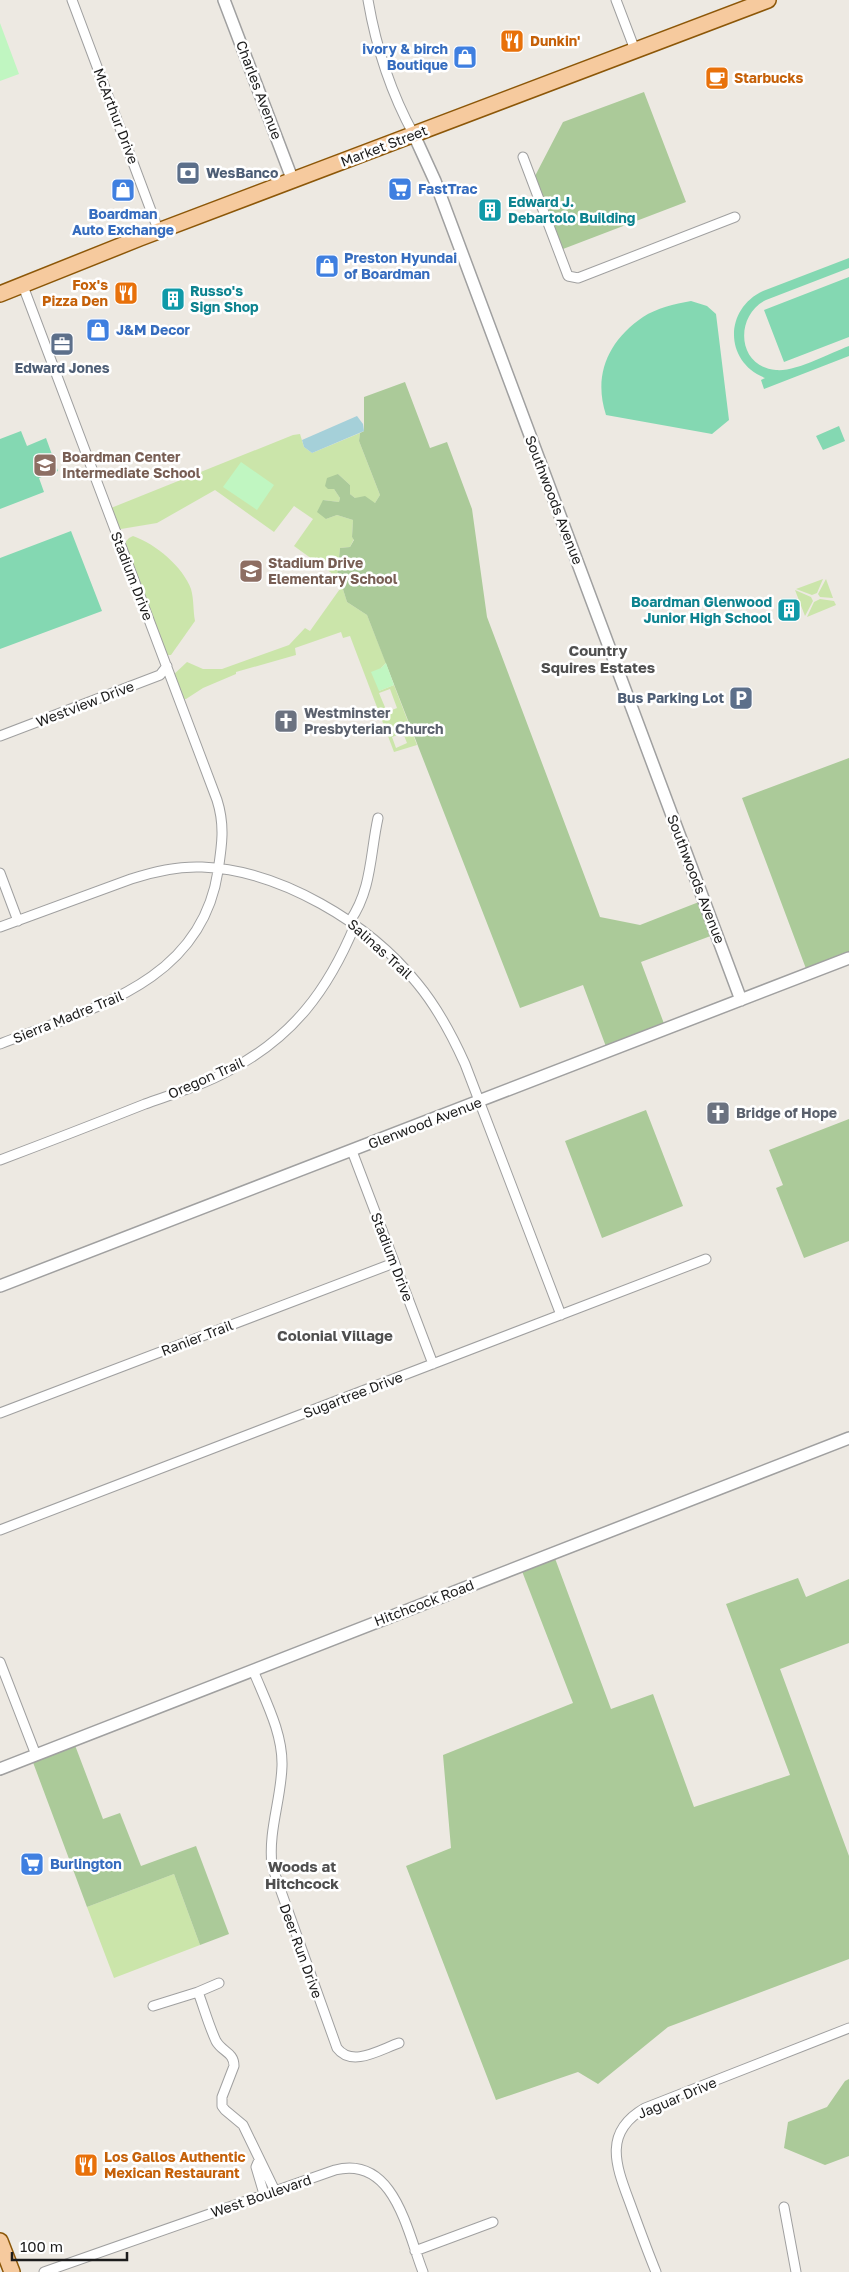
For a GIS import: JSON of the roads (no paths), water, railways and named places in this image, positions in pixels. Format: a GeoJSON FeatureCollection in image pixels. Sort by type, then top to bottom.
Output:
{"type":"FeatureCollection","features":[{"type":"Feature","properties":{"kind":"main road","name":"Market Street"},"geometry":{"type":"LineString","coordinates":[[0,294],[23,286],[50,273],[768,0]]}},
{"type":"Feature","properties":{"kind":"main road"},"geometry":{"type":"LineString","coordinates":[[0,2241],[12,2272]]}},
{"type":"Feature","properties":{"kind":"street","name":"McArthur Drive"},"geometry":{"type":"LineString","coordinates":[[72,0],[159,232]]}},
{"type":"Feature","properties":{"kind":"street","name":"Charles Avenue"},"geometry":{"type":"LineString","coordinates":[[224,0],[293,181]]}},
{"type":"Feature","properties":{"kind":"street","name":"Southwoods Avenue"},"geometry":{"type":"LineString","coordinates":[[368,0],[375,36],[383,63],[402,114],[435,181],[741,1000]]}},
{"type":"Feature","properties":{"kind":"street"},"geometry":{"type":"LineString","coordinates":[[616,0],[635,50]]}},
{"type":"Feature","properties":{"kind":"street"},"geometry":{"type":"LineString","coordinates":[[523,157],[568,276],[578,278],[735,217]]}},
{"type":"Feature","properties":{"kind":"street","name":"Stadium Drive"},"geometry":{"type":"LineString","coordinates":[[23,286],[221,814],[223,838],[218,869]]}},
{"type":"Feature","properties":{"kind":"street","name":"Westview Drive"},"geometry":{"type":"LineString","coordinates":[[0,736],[160,675],[167,666]]}},
{"type":"Feature","properties":{"kind":"street","name":"Oregon Trail"},"geometry":{"type":"LineString","coordinates":[[0,1160],[206,1081],[248,1060],[290,1028],[306,1010],[332,973],[366,890],[372,844],[378,818]]}},
{"type":"Feature","properties":{"kind":"street","name":"Salinas Trail"},"geometry":{"type":"LineString","coordinates":[[0,927],[152,872],[188,867],[218,869],[279,885],[307,897],[352,923],[396,960],[433,1005],[456,1045],[561,1315]]}},
{"type":"Feature","properties":{"kind":"street","name":"Sierra Madre Trail"},"geometry":{"type":"LineString","coordinates":[[0,1044],[115,999],[156,974],[180,951],[198,926],[212,896],[218,869]]}},
{"type":"Feature","properties":{"kind":"street"},"geometry":{"type":"LineString","coordinates":[[0,873],[18,920]]}},
{"type":"Feature","properties":{"kind":"street","name":"Glenwood Avenue"},"geometry":{"type":"LineString","coordinates":[[0,1286],[849,958]]}},
{"type":"Feature","properties":{"kind":"street","name":"Stadium Drive"},"geometry":{"type":"LineString","coordinates":[[352,1151],[433,1364]]}},
{"type":"Feature","properties":{"kind":"street","name":"Sugartree Drive"},"geometry":{"type":"LineString","coordinates":[[0,1530],[706,1259]]}},
{"type":"Feature","properties":{"kind":"street","name":"Ranier Trail"},"geometry":{"type":"LineString","coordinates":[[0,1413],[394,1263]]}},
{"type":"Feature","properties":{"kind":"street","name":"Hitchcock Road"},"geometry":{"type":"LineString","coordinates":[[0,1769],[849,1438]]}},
{"type":"Feature","properties":{"kind":"street"},"geometry":{"type":"LineString","coordinates":[[0,1662],[36,1756]]}},
{"type":"Feature","properties":{"kind":"street","name":"Deer Run Drive"},"geometry":{"type":"LineString","coordinates":[[253,1670],[276,1730],[281,1750],[282,1776],[270,1841],[272,1866],[337,2048],[344,2056],[354,2058],[400,2043]]}},
{"type":"Feature","properties":{"kind":"street"},"geometry":{"type":"LineString","coordinates":[[153,2006],[198,1992],[219,1983]]}},
{"type":"Feature","properties":{"kind":"street"},"geometry":{"type":"LineString","coordinates":[[198,1992],[217,2043],[231,2054],[234,2061],[234,2066],[222,2097],[222,2106],[243,2125],[275,2191]]}},
{"type":"Feature","properties":{"kind":"street","name":"Jaguar Drive"},"geometry":{"type":"LineString","coordinates":[[656,2272],[617,2167],[616,2147],[624,2126],[645,2108],[849,2028]]}},
{"type":"Feature","properties":{"kind":"street"},"geometry":{"type":"LineString","coordinates":[[259,2160],[256,2167],[264,2194]]}},
{"type":"Feature","properties":{"kind":"street","name":"West Boulevard"},"geometry":{"type":"LineString","coordinates":[[44,2272],[264,2194],[340,2169],[357,2168],[383,2181],[390,2190],[422,2272]]}},
{"type":"Feature","properties":{"kind":"street"},"geometry":{"type":"LineString","coordinates":[[784,2207],[796,2272]]}},
{"type":"Feature","properties":{"kind":"street"},"geometry":{"type":"LineString","coordinates":[[415,2251],[494,2222]]}},
{"type":"Feature","properties":{"kind":"water"},"geometry":{"type":"Polygon","coordinates":[[[357,416],[363,424],[364,431],[312,453],[304,447],[302,440],[357,416]]]}},
{"type":"Feature","properties":{"kind":"place","name":"Dunkin'"},"geometry":{"type":"Point","coordinates":[512,41]}},
{"type":"Feature","properties":{"kind":"place","name":"ivory & birch Boutique"},"geometry":{"type":"Point","coordinates":[465,57]}},
{"type":"Feature","properties":{"kind":"place","name":"Starbucks"},"geometry":{"type":"Point","coordinates":[717,78]}},
{"type":"Feature","properties":{"kind":"place","name":"WesBanco"},"geometry":{"type":"Point","coordinates":[188,173]}},
{"type":"Feature","properties":{"kind":"place","name":"FastTrac"},"geometry":{"type":"Point","coordinates":[400,189]}},
{"type":"Feature","properties":{"kind":"place","name":"Boardman Auto Exchange"},"geometry":{"type":"Point","coordinates":[123,190]}},
{"type":"Feature","properties":{"kind":"place","name":"Edward J. Debartolo Building"},"geometry":{"type":"Point","coordinates":[490,210]}},
{"type":"Feature","properties":{"kind":"place","name":"Preston Hyundai of Boardman"},"geometry":{"type":"Point","coordinates":[327,266]}},
{"type":"Feature","properties":{"kind":"place","name":"Fox's Pizza Den"},"geometry":{"type":"Point","coordinates":[126,293]}},
{"type":"Feature","properties":{"kind":"place","name":"Russo's Sign Shop"},"geometry":{"type":"Point","coordinates":[173,299]}},
{"type":"Feature","properties":{"kind":"place","name":"J&M Decor"},"geometry":{"type":"Point","coordinates":[98,330]}},
{"type":"Feature","properties":{"kind":"place","name":"Edward Jones"},"geometry":{"type":"Point","coordinates":[62,344]}},
{"type":"Feature","properties":{"kind":"place","name":"Boardman Center Intermediate School"},"geometry":{"type":"Point","coordinates":[45,465]}},
{"type":"Feature","properties":{"kind":"place","name":"Stadium Drive Elementary School"},"geometry":{"type":"Point","coordinates":[251,571]}},
{"type":"Feature","properties":{"kind":"place","name":"Boardman Glenwood Junior High School"},"geometry":{"type":"Point","coordinates":[789,610]}},
{"type":"Feature","properties":{"kind":"place","name":"Bus Parking Lot"},"geometry":{"type":"Point","coordinates":[741,698]}},
{"type":"Feature","properties":{"kind":"place","name":"Westminster Presbyterian Church"},"geometry":{"type":"Point","coordinates":[286,721]}},
{"type":"Feature","properties":{"kind":"place","name":"Bridge of Hope"},"geometry":{"type":"Point","coordinates":[718,1113]}},
{"type":"Feature","properties":{"kind":"place","name":"Burlington"},"geometry":{"type":"Point","coordinates":[32,1864]}},
{"type":"Feature","properties":{"kind":"place","name":"Los Gallos Authentic Mexican Restaurant"},"geometry":{"type":"Point","coordinates":[86,2165]}},
{"type":"Feature","properties":{"kind":"district","name":"Country Squires Estates"},"geometry":{"type":"Point","coordinates":[598,660]}},
{"type":"Feature","properties":{"kind":"district","name":"Colonial Village"},"geometry":{"type":"Point","coordinates":[335,1336]}},
{"type":"Feature","properties":{"kind":"district","name":"Woods at Hitchcock"},"geometry":{"type":"Point","coordinates":[302,1876]}}]}
